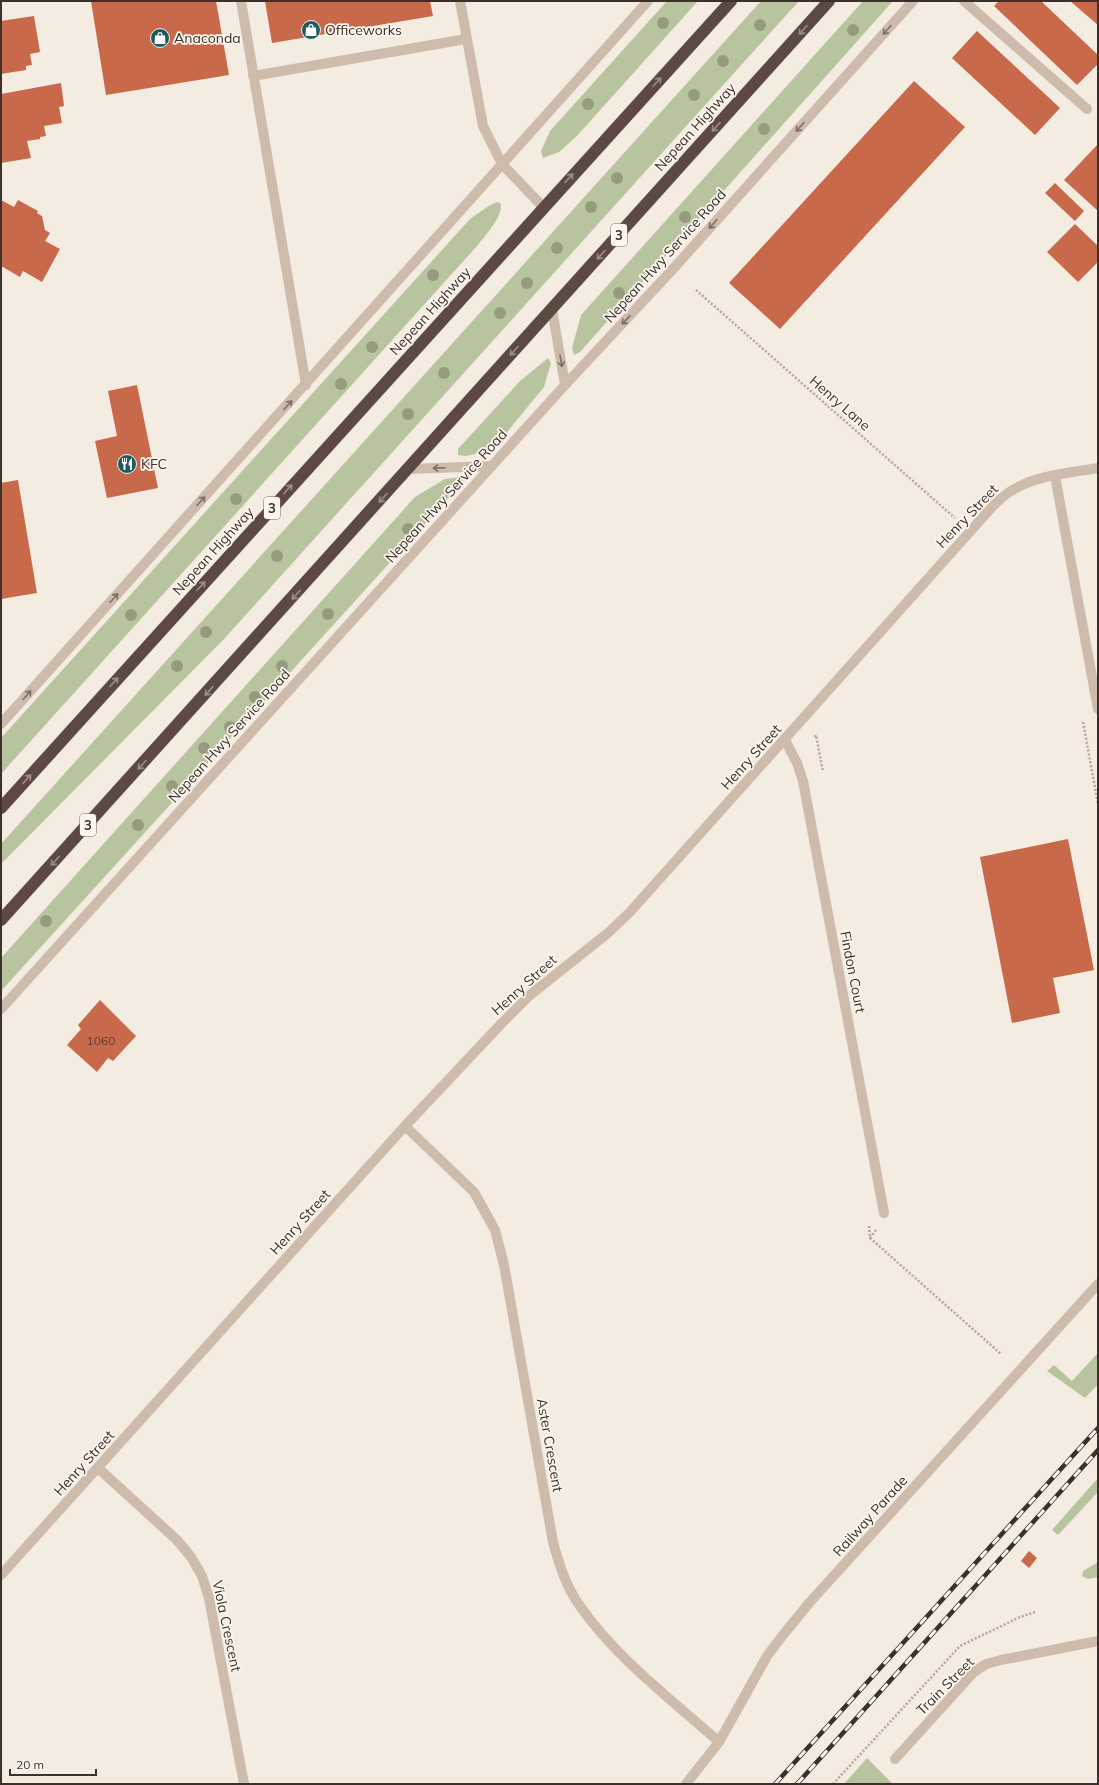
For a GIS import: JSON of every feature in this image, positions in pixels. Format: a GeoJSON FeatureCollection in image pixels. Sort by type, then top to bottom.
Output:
{"type":"FeatureCollection","features":[{"type":"Feature","properties":{"kind":"highway","name":"Nepean Highway"},"geometry":{"type":"LineString","coordinates":[[1,808],[543,207],[731,1]]}},
{"type":"Feature","properties":{"kind":"highway","name":"Nepean Highway"},"geometry":{"type":"LineString","coordinates":[[1,920],[409,469],[829,1]]}},
{"type":"Feature","properties":{"kind":"street"},"geometry":{"type":"LineString","coordinates":[[241,1],[306,385]]}},
{"type":"Feature","properties":{"kind":"street"},"geometry":{"type":"LineString","coordinates":[[460,1],[483,126],[502,164],[543,207]]}},
{"type":"Feature","properties":{"kind":"street"},"geometry":{"type":"LineString","coordinates":[[1,724],[306,385],[648,1]]}},
{"type":"Feature","properties":{"kind":"street","name":"Nepean Hwy Service Road"},"geometry":{"type":"LineString","coordinates":[[1,1009],[565,385],[673,269],[913,1]]}},
{"type":"Feature","properties":{"kind":"street"},"geometry":{"type":"LineString","coordinates":[[964,1],[1087,109]]}},
{"type":"Feature","properties":{"kind":"street"},"geometry":{"type":"LineString","coordinates":[[253,76],[466,38]]}},
{"type":"Feature","properties":{"kind":"street"},"geometry":{"type":"LineString","coordinates":[[552,309],[565,385]]}},
{"type":"Feature","properties":{"kind":"street"},"geometry":{"type":"LineString","coordinates":[[409,469],[492,466]]}},
{"type":"Feature","properties":{"kind":"street","name":"Henry Street"},"geometry":{"type":"LineString","coordinates":[[1,1574],[405,1126],[530,995],[608,933],[630,912],[992,507],[1010,491],[1035,481],[1098,468]]}},
{"type":"Feature","properties":{"kind":"street"},"geometry":{"type":"LineString","coordinates":[[1055,476],[1098,709]]}},
{"type":"Feature","properties":{"kind":"street","name":"Findon Court"},"geometry":{"type":"LineString","coordinates":[[785,740],[797,763],[803,781],[884,1213]]}},
{"type":"Feature","properties":{"kind":"street","name":"Aster Crescent"},"geometry":{"type":"LineString","coordinates":[[405,1126],[458,1175],[474,1192],[495,1230],[504,1265],[553,1542],[558,1563],[567,1583],[579,1606],[618,1652],[719,1742]]}},
{"type":"Feature","properties":{"kind":"street","name":"Railway Parade"},"geometry":{"type":"LineString","coordinates":[[686,1784],[719,1742],[767,1656],[782,1634],[1098,1284]]}},
{"type":"Feature","properties":{"kind":"street","name":"Viola Crescent"},"geometry":{"type":"LineString","coordinates":[[98,1468],[177,1540],[191,1557],[202,1576],[210,1598],[244,1784]]}},
{"type":"Feature","properties":{"kind":"street","name":"Train Street"},"geometry":{"type":"LineString","coordinates":[[894,1759],[974,1672],[986,1664],[1098,1641]]}},
{"type":"Feature","properties":{"kind":"path","name":"Henry Lane"},"geometry":{"type":"LineString","coordinates":[[696,290],[970,531]]}},
{"type":"Feature","properties":{"kind":"path"},"geometry":{"type":"LineString","coordinates":[[833,1784],[960,1646],[1020,1617],[1035,1612]]}},
{"type":"Feature","properties":{"kind":"green space"},"geometry":{"type":"Polygon","coordinates":[[[667,1],[698,1],[576,137],[559,152],[543,158],[541,151],[550,131],[667,1]]]}},
{"type":"Feature","properties":{"kind":"green space"},"geometry":{"type":"Polygon","coordinates":[[[761,1],[799,1],[224,639],[1,864],[1,844],[761,1]]]}},
{"type":"Feature","properties":{"kind":"green space"},"geometry":{"type":"Polygon","coordinates":[[[863,1],[893,1],[580,352],[574,355],[572,348],[581,315],[863,1]]]}},
{"type":"Feature","properties":{"kind":"green space"},"geometry":{"type":"Polygon","coordinates":[[[497,202],[500,203],[500,214],[493,226],[477,246],[1,774],[1,738],[470,219],[497,202]]]}},
{"type":"Feature","properties":{"kind":"green space"},"geometry":{"type":"Polygon","coordinates":[[[548,358],[551,363],[544,387],[498,443],[475,454],[466,456],[458,455],[458,449],[520,381],[548,358]]]}},
{"type":"Feature","properties":{"kind":"green space"},"geometry":{"type":"Polygon","coordinates":[[[463,478],[463,482],[1,991],[1,958],[415,497],[445,479],[463,478]]]}},
{"type":"Feature","properties":{"kind":"green space"},"geometry":{"type":"Polygon","coordinates":[[[1098,1353],[1098,1384],[1085,1398],[1047,1371],[1054,1365],[1072,1381],[1098,1353]]]}},
{"type":"Feature","properties":{"kind":"green space"},"geometry":{"type":"Polygon","coordinates":[[[1098,1478],[1098,1492],[1058,1535],[1052,1530],[1098,1478]]]}},
{"type":"Feature","properties":{"kind":"green space"},"geometry":{"type":"Polygon","coordinates":[[[1098,1562],[1098,1577],[1088,1579],[1082,1576],[1083,1571],[1098,1562]]]}},
{"type":"Feature","properties":{"kind":"green space"},"geometry":{"type":"Polygon","coordinates":[[[867,1758],[893,1784],[844,1784],[867,1758]]]}},
{"type":"Feature","properties":{"kind":"building","name":"Anaconda"},"geometry":{"type":"Polygon","coordinates":[[[91,1],[216,1],[229,75],[106,95],[91,1]]]}},
{"type":"Feature","properties":{"kind":"building","name":"Officeworks"},"geometry":{"type":"Polygon","coordinates":[[[265,1],[430,1],[433,16],[272,43],[265,1]]]}},
{"type":"Feature","properties":{"kind":"building"},"geometry":{"type":"Polygon","coordinates":[[[999,1],[1041,1],[1098,55],[1098,64],[1077,85],[994,6],[999,1]]]}},
{"type":"Feature","properties":{"kind":"building"},"geometry":{"type":"Polygon","coordinates":[[[1070,1],[1098,1],[1098,25],[1070,1]]]}},
{"type":"Feature","properties":{"kind":"building"},"geometry":{"type":"Polygon","coordinates":[[[34,16],[40,52],[30,54],[32,65],[26,66],[26,70],[1,74],[1,21],[34,16]]]}},
{"type":"Feature","properties":{"kind":"building"},"geometry":{"type":"Polygon","coordinates":[[[977,31],[1060,108],[1035,135],[952,58],[977,31]]]}},
{"type":"Feature","properties":{"kind":"building"},"geometry":{"type":"Polygon","coordinates":[[[914,81],[965,127],[780,329],[729,283],[914,81]]]}},
{"type":"Feature","properties":{"kind":"building"},"geometry":{"type":"Polygon","coordinates":[[[61,83],[64,106],[59,107],[62,123],[44,126],[46,136],[40,137],[40,139],[27,141],[31,158],[1,163],[1,94],[61,83]]]}},
{"type":"Feature","properties":{"kind":"building"},"geometry":{"type":"Polygon","coordinates":[[[1098,144],[1098,211],[1064,180],[1098,144]]]}},
{"type":"Feature","properties":{"kind":"building"},"geometry":{"type":"Polygon","coordinates":[[[1055,183],[1084,211],[1075,221],[1045,193],[1055,183]]]}},
{"type":"Feature","properties":{"kind":"building"},"geometry":{"type":"Polygon","coordinates":[[[1,200],[14,207],[18,200],[38,211],[37,213],[42,216],[45,230],[50,233],[45,241],[60,249],[42,282],[23,271],[20,277],[1,266],[1,200]]]}},
{"type":"Feature","properties":{"kind":"building"},"geometry":{"type":"Polygon","coordinates":[[[1075,224],[1098,246],[1098,262],[1078,282],[1047,252],[1075,224]]]}},
{"type":"Feature","properties":{"kind":"building","name":"KFC"},"geometry":{"type":"Polygon","coordinates":[[[137,385],[158,488],[107,498],[95,441],[117,436],[108,391],[137,385]]]}},
{"type":"Feature","properties":{"kind":"building"},"geometry":{"type":"Polygon","coordinates":[[[18,480],[37,593],[1,599],[1,483],[18,480]]]}},
{"type":"Feature","properties":{"kind":"building"},"geometry":{"type":"Polygon","coordinates":[[[1068,839],[1094,970],[1053,978],[1060,1013],[1012,1023],[980,857],[1068,839]]]}},
{"type":"Feature","properties":{"kind":"building"},"geometry":{"type":"Polygon","coordinates":[[[100,1000],[136,1036],[113,1061],[108,1058],[97,1072],[67,1045],[81,1029],[78,1025],[100,1000]]]}},
{"type":"Feature","properties":{"kind":"building"},"geometry":{"type":"Polygon","coordinates":[[[1029,1551],[1037,1558],[1029,1568],[1021,1561],[1029,1551]]]}},
{"type":"Feature","properties":{"kind":"railway"},"geometry":{"type":"LineString","coordinates":[[775,1784],[1098,1428]]}},
{"type":"Feature","properties":{"kind":"railway"},"geometry":{"type":"LineString","coordinates":[[797,1784],[1098,1450]]}},
{"type":"Feature","properties":{"kind":"place","name":"Officeworks"},"geometry":{"type":"Point","coordinates":[311,30]}},
{"type":"Feature","properties":{"kind":"place","name":"Anaconda"},"geometry":{"type":"Point","coordinates":[160,38]}},
{"type":"Feature","properties":{"kind":"place","name":"KFC"},"geometry":{"type":"Point","coordinates":[127,464]}}]}
